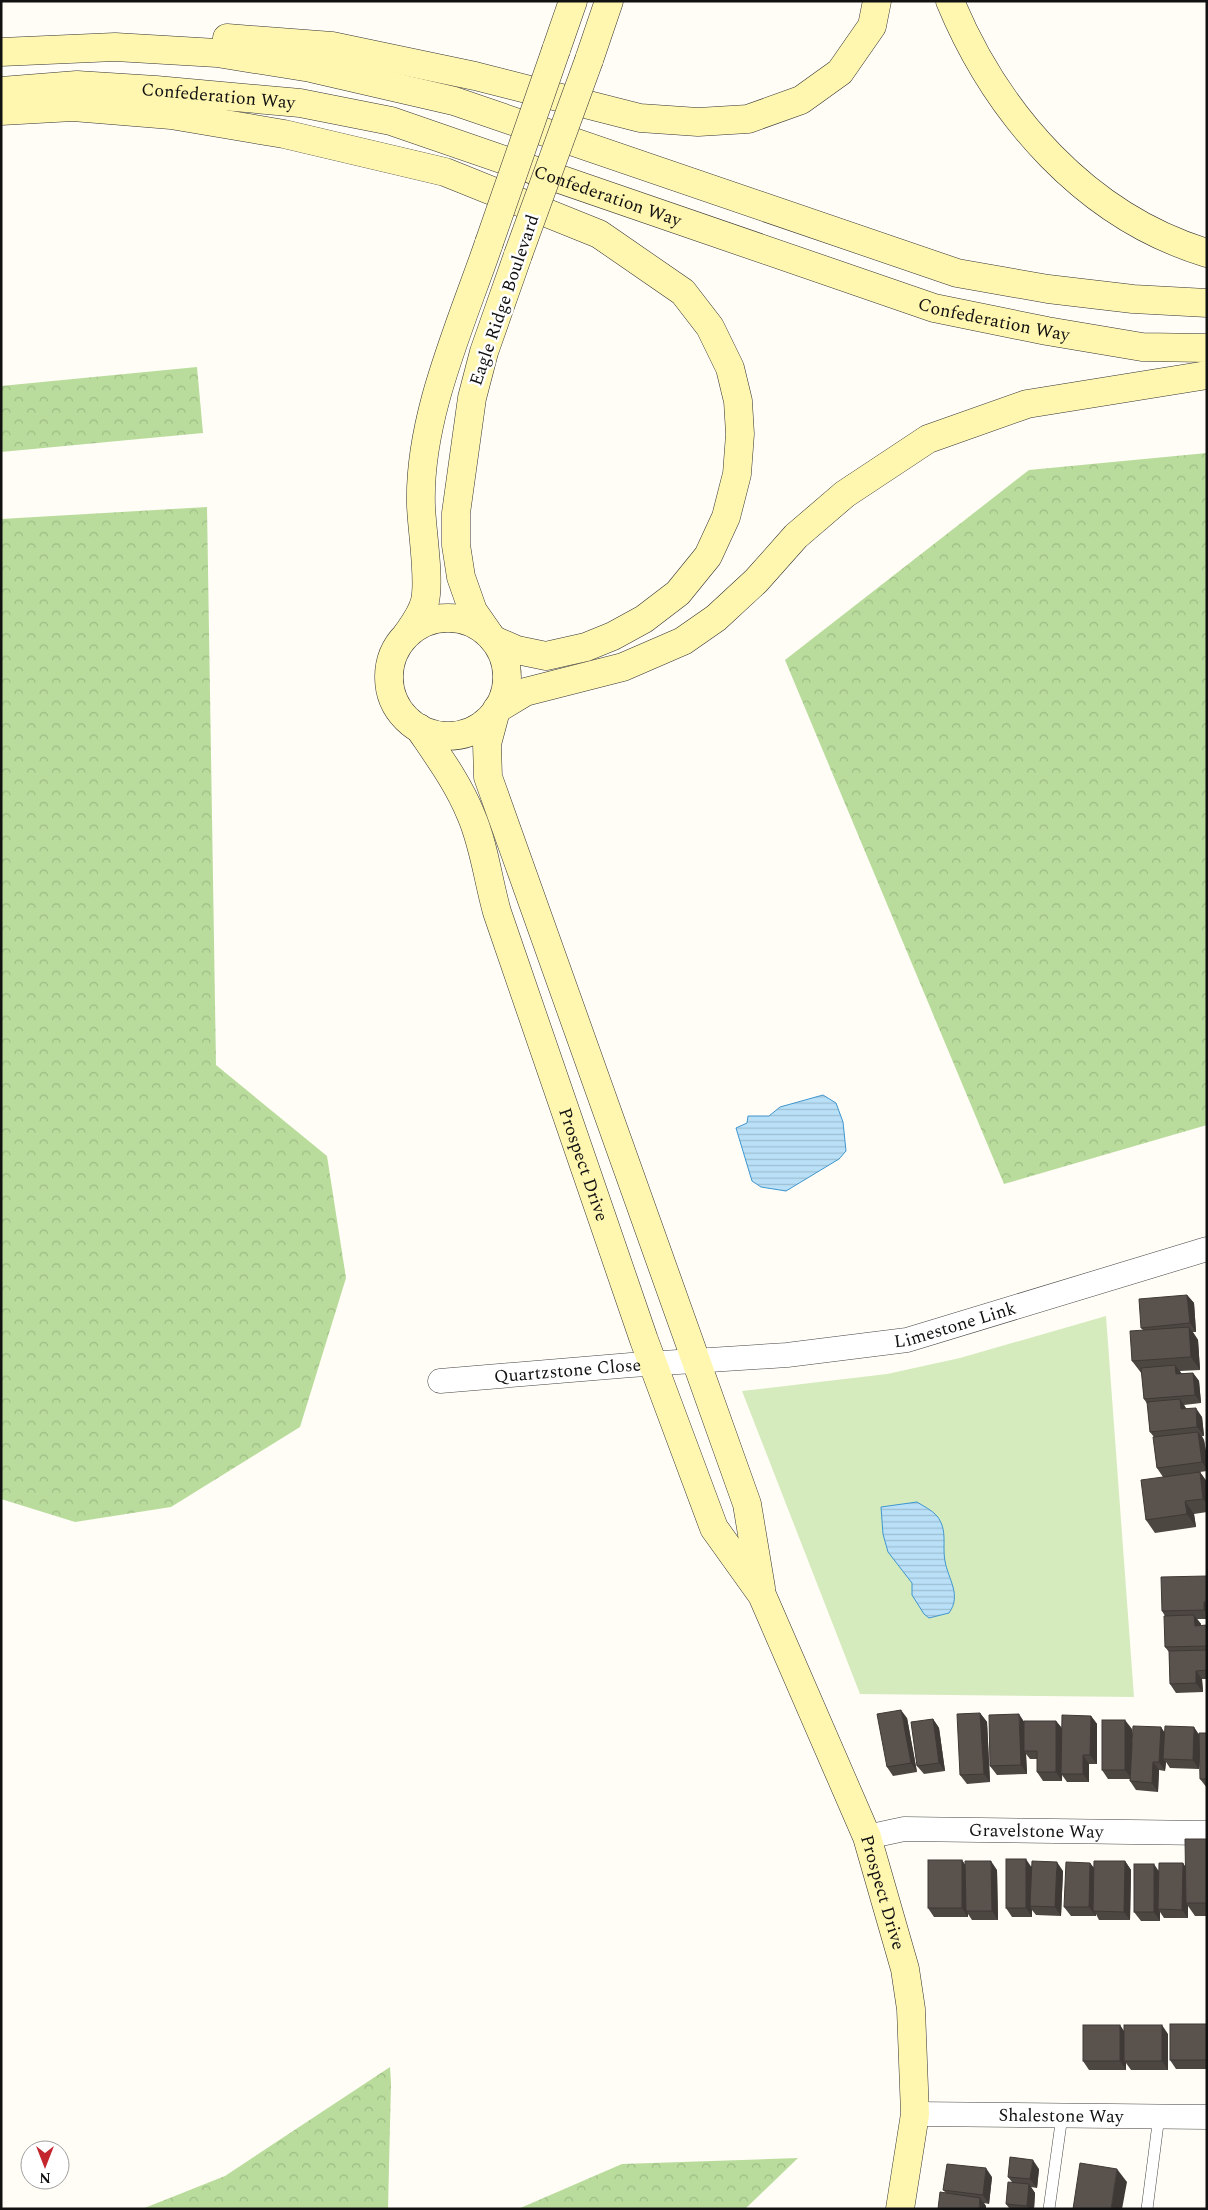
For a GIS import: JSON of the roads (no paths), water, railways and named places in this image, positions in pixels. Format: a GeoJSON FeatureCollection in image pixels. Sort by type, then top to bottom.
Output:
{"type":"FeatureCollection","features":[{"type":"Feature","properties":{"kind":"main road","name":"Eagle Ridge Boulevard"},"geometry":{"type":"LineString","coordinates":[[407,634],[420,616],[425,600],[421,504],[422,466],[438,390],[574,1]]}},
{"type":"Feature","properties":{"kind":"main road","name":"Eagle Ridge Boulevard"},"geometry":{"type":"LineString","coordinates":[[491,637],[473,611],[460,576],[456,545],[456,513],[472,398],[484,352],[609,1]]}},
{"type":"Feature","properties":{"kind":"main road"},"geometry":{"type":"LineString","coordinates":[[115,47],[224,38],[332,46],[475,76],[640,118],[698,122],[748,119],[801,100],[840,72],[872,26],[877,1]]}},
{"type":"Feature","properties":{"kind":"main road"},"geometry":{"type":"LineString","coordinates":[[950,1],[960,25],[994,84],[1025,128],[1062,168],[1106,205],[1178,244],[1207,253]]}},
{"type":"Feature","properties":{"kind":"main road","name":"Confederation Way"},"geometry":{"type":"LineString","coordinates":[[1,52],[115,47],[217,53],[311,68],[454,101],[958,273],[1057,290],[1133,299],[1207,303]]}},
{"type":"Feature","properties":{"kind":"main road","name":"Confederation Way"},"geometry":{"type":"LineString","coordinates":[[1,91],[77,86],[156,90],[300,103],[392,121],[934,308],[1047,331],[1142,347],[1207,348]]}},
{"type":"Feature","properties":{"kind":"main road"},"geometry":{"type":"LineString","coordinates":[[1,111],[73,107],[170,115],[284,134],[444,172],[599,234],[683,292],[710,327],[730,368],[738,401],[740,434],[737,474],[726,517],[708,556],[678,593],[644,619],[613,636],[586,647],[546,656],[531,654],[491,637]]}},
{"type":"Feature","properties":{"kind":"main road"},"geometry":{"type":"LineString","coordinates":[[496,712],[503,699],[507,682],[506,665],[500,648],[491,637],[474,624],[457,618],[439,618],[422,624],[407,634],[396,648],[390,665],[389,683],[393,700],[402,715],[419,728],[431,734],[449,736],[466,734],[482,726],[496,712],[525,692],[623,667],[683,641],[716,618],[756,581],[796,536],[845,494],[928,439],[1027,404],[1207,375]]}},
{"type":"Feature","properties":{"kind":"main road","name":"Prospect Drive"},"geometry":{"type":"LineString","coordinates":[[496,712],[487,744],[488,777],[747,1504],[762,1595]]}},
{"type":"Feature","properties":{"kind":"main road","name":"Prospect Drive"},"geometry":{"type":"LineString","coordinates":[[419,728],[453,779],[471,815],[480,842],[497,912],[654,1364],[714,1528],[762,1595],[867,1837],[905,1969],[911,2009],[915,2114],[900,2209]]}},
{"type":"Feature","properties":{"kind":"street","name":"Limestone Link"},"geometry":{"type":"LineString","coordinates":[[695,1361],[787,1355],[908,1340],[1207,1248]]}},
{"type":"Feature","properties":{"kind":"street","name":"Quartzstone Close"},"geometry":{"type":"LineString","coordinates":[[440,1381],[695,1361]]}},
{"type":"Feature","properties":{"kind":"street","name":"Gravelstone Way"},"geometry":{"type":"LineString","coordinates":[[867,1837],[904,1829],[1207,1833]]}},
{"type":"Feature","properties":{"kind":"street","name":"Shalestone Way"},"geometry":{"type":"LineString","coordinates":[[915,2114],[1207,2117]]}},
{"type":"Feature","properties":{"kind":"lane"},"geometry":{"type":"LineString","coordinates":[[1049,2209],[1062,2116]]}},
{"type":"Feature","properties":{"kind":"lane"},"geometry":{"type":"LineString","coordinates":[[1147,2209],[1159,2116]]}},
{"type":"Feature","properties":{"kind":"water"},"geometry":{"type":"Polygon","coordinates":[[[823,1095],[836,1103],[843,1122],[846,1151],[839,1159],[786,1191],[761,1187],[752,1181],[736,1128],[747,1123],[748,1116],[769,1116],[780,1107],[823,1095]]]}},
{"type":"Feature","properties":{"kind":"water"},"geometry":{"type":"Polygon","coordinates":[[[917,1502],[933,1512],[940,1521],[944,1532],[945,1561],[954,1593],[953,1606],[949,1613],[929,1618],[924,1614],[912,1595],[912,1583],[888,1552],[883,1534],[881,1507],[917,1502]]]}}]}
